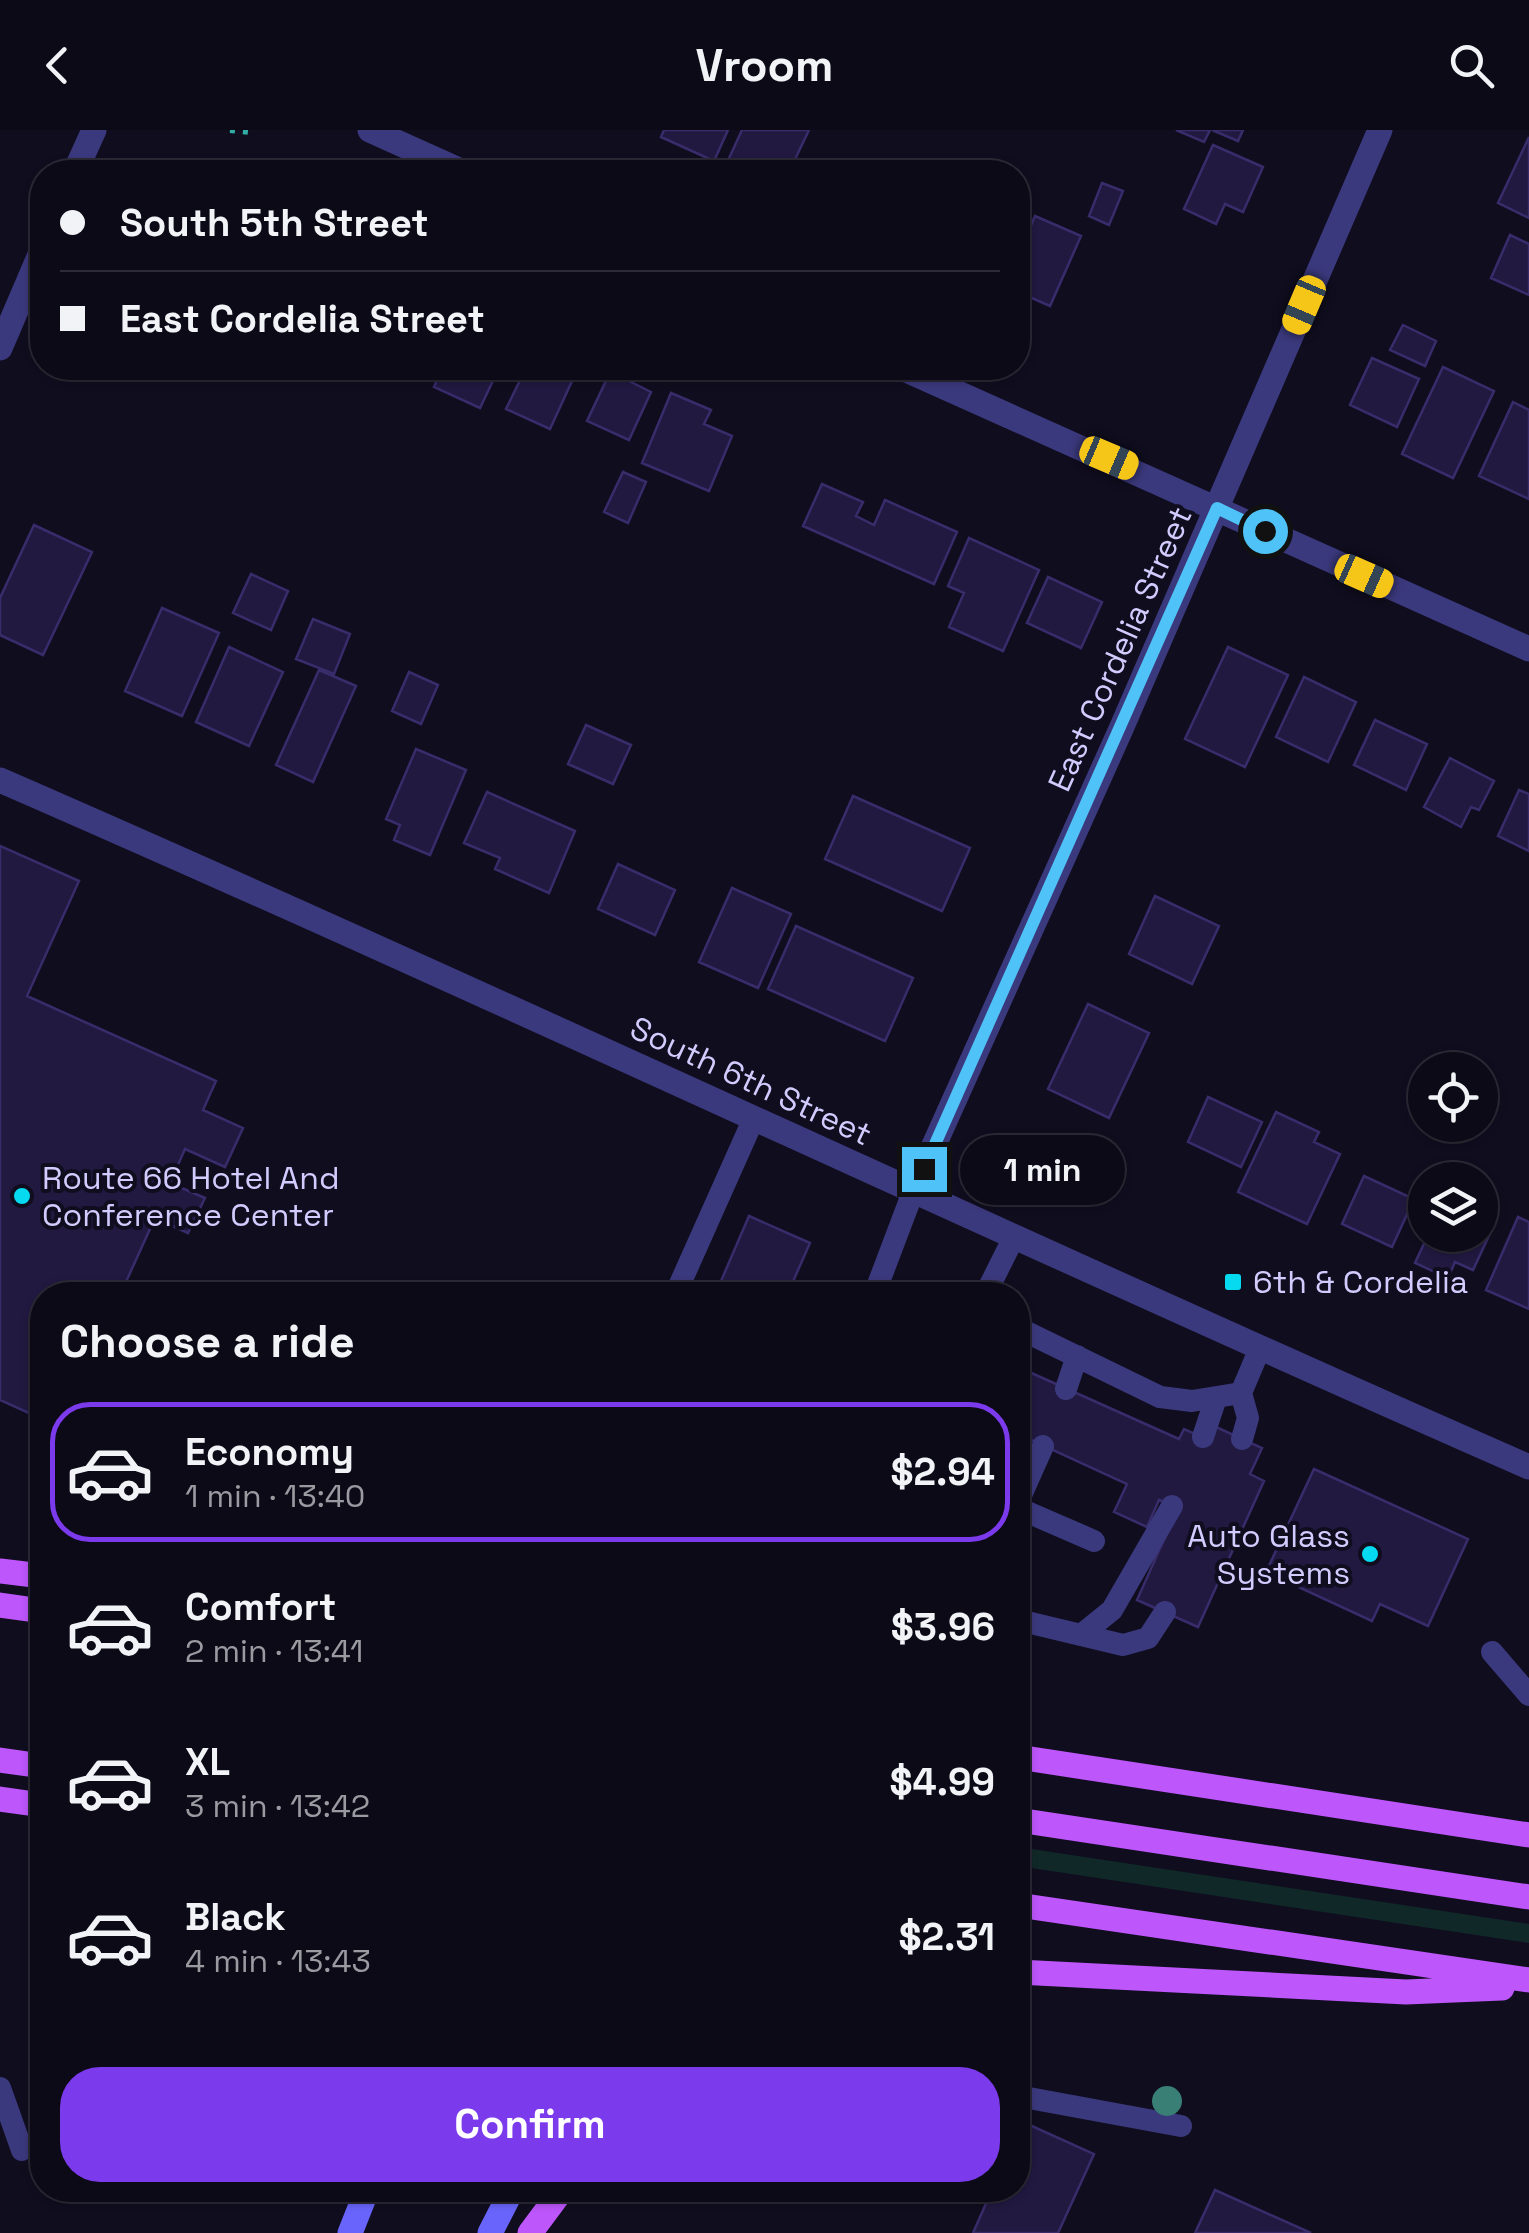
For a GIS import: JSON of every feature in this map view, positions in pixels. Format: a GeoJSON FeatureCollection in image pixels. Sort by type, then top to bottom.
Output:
{"type":"FeatureCollection","features":[{"type":"Feature","properties":{"kind":"main road"},"geometry":{"type":"LineString","coordinates":[[0,1571],[30,1575]]}},
{"type":"Feature","properties":{"kind":"main road"},"geometry":{"type":"LineString","coordinates":[[0,1605],[30,1609]]}},
{"type":"Feature","properties":{"kind":"main road"},"geometry":{"type":"LineString","coordinates":[[0,1760],[30,1764]]}},
{"type":"Feature","properties":{"kind":"main road"},"geometry":{"type":"LineString","coordinates":[[1030,1760],[1529,1835]]}},
{"type":"Feature","properties":{"kind":"main road"},"geometry":{"type":"LineString","coordinates":[[0,1798],[30,1803]]}},
{"type":"Feature","properties":{"kind":"main road"},"geometry":{"type":"LineString","coordinates":[[1030,1822],[1529,1897]]}},
{"type":"Feature","properties":{"kind":"main road"},"geometry":{"type":"LineString","coordinates":[[1030,1908],[1529,1983]]}},
{"type":"Feature","properties":{"kind":"main road"},"geometry":{"type":"LineString","coordinates":[[1030,1973],[1406,1992],[1529,1983]]}},
{"type":"Feature","properties":{"kind":"main road"},"geometry":{"type":"LineString","coordinates":[[350,2233],[362,2202]]}},
{"type":"Feature","properties":{"kind":"main road"},"geometry":{"type":"LineString","coordinates":[[490,2233],[506,2202]]}},
{"type":"Feature","properties":{"kind":"main road"},"geometry":{"type":"LineString","coordinates":[[530,2233],[553,2202]]}},
{"type":"Feature","properties":{"kind":"street"},"geometry":{"type":"LineString","coordinates":[[81,160],[94,130]]}},
{"type":"Feature","properties":{"kind":"street"},"geometry":{"type":"LineString","coordinates":[[370,130],[436,160]]}},
{"type":"Feature","properties":{"kind":"street","name":"East Cordelia Street"},"geometry":{"type":"LineString","coordinates":[[913,1192],[1122,729],[1380,130]]}},
{"type":"Feature","properties":{"kind":"street"},"geometry":{"type":"LineString","coordinates":[[0,348],[30,278]]}},
{"type":"Feature","properties":{"kind":"street"},"geometry":{"type":"LineString","coordinates":[[929,380],[1529,649]]}},
{"type":"Feature","properties":{"kind":"street","name":"South 6th Street"},"geometry":{"type":"LineString","coordinates":[[0,780],[354,935],[1014,1238],[1529,1466]]}},
{"type":"Feature","properties":{"kind":"lane"},"geometry":{"type":"LineString","coordinates":[[681,1282],[754,1118]]}},
{"type":"Feature","properties":{"kind":"lane"},"geometry":{"type":"LineString","coordinates":[[879,1282],[913,1192]]}},
{"type":"Feature","properties":{"kind":"lane"},"geometry":{"type":"LineString","coordinates":[[992,1282],[1014,1238]]}},
{"type":"Feature","properties":{"kind":"lane"},"geometry":{"type":"LineString","coordinates":[[1030,1334],[1160,1396],[1192,1401],[1240,1393]]}},
{"type":"Feature","properties":{"kind":"lane"},"geometry":{"type":"LineString","coordinates":[[1242,1439],[1248,1418],[1240,1393],[1260,1348]]}},
{"type":"Feature","properties":{"kind":"lane"},"geometry":{"type":"LineString","coordinates":[[1066,1389],[1077,1356]]}},
{"type":"Feature","properties":{"kind":"lane"},"geometry":{"type":"LineString","coordinates":[[1203,1437],[1216,1398]]}},
{"type":"Feature","properties":{"kind":"lane"},"geometry":{"type":"LineString","coordinates":[[1030,1477],[1043,1446]]}},
{"type":"Feature","properties":{"kind":"lane"},"geometry":{"type":"LineString","coordinates":[[1081,1635],[1112,1610],[1172,1506]]}},
{"type":"Feature","properties":{"kind":"lane"},"geometry":{"type":"LineString","coordinates":[[1030,1511],[1094,1541]]}},
{"type":"Feature","properties":{"kind":"lane"},"geometry":{"type":"LineString","coordinates":[[1030,1623],[1123,1645],[1148,1638],[1165,1612]]}},
{"type":"Feature","properties":{"kind":"lane"},"geometry":{"type":"LineString","coordinates":[[1492,1652],[1529,1695]]}},
{"type":"Feature","properties":{"kind":"lane"},"geometry":{"type":"LineString","coordinates":[[0,2088],[22,2150]]}},
{"type":"Feature","properties":{"kind":"lane"},"geometry":{"type":"LineString","coordinates":[[1030,2098],[1181,2126]]}},
{"type":"Feature","properties":{"kind":"path"},"geometry":{"type":"LineString","coordinates":[[230,130],[250,132]]}},
{"type":"Feature","properties":{"kind":"green space"},"geometry":{"type":"Polygon","coordinates":[[[1030,1849],[1529,1924],[1529,1943],[1030,1868],[1030,1849]]]}},
{"type":"Feature","properties":{"kind":"building"},"geometry":{"type":"Polygon","coordinates":[[[664,130],[728,130],[714,160],[661,137],[664,130]]]}},
{"type":"Feature","properties":{"kind":"building"},"geometry":{"type":"Polygon","coordinates":[[[742,130],[809,130],[795,160],[728,160],[742,130]]]}},
{"type":"Feature","properties":{"kind":"building"},"geometry":{"type":"Polygon","coordinates":[[[1176,130],[1210,130],[1204,142],[1176,130]]]}},
{"type":"Feature","properties":{"kind":"building"},"geometry":{"type":"Polygon","coordinates":[[[1212,130],[1243,130],[1238,141],[1212,130]]]}},
{"type":"Feature","properties":{"kind":"building"},"geometry":{"type":"Polygon","coordinates":[[[1529,137],[1529,218],[1498,203],[1529,137]]]}},
{"type":"Feature","properties":{"kind":"building"},"geometry":{"type":"Polygon","coordinates":[[[1213,145],[1263,167],[1243,212],[1225,204],[1216,224],[1184,209],[1213,145]]]}},
{"type":"Feature","properties":{"kind":"building"},"geometry":{"type":"Polygon","coordinates":[[[1102,183],[1123,191],[1109,225],[1089,216],[1102,183]]]}},
{"type":"Feature","properties":{"kind":"building"},"geometry":{"type":"Polygon","coordinates":[[[1035,216],[1081,236],[1050,306],[1030,297],[1030,228],[1035,216]]]}},
{"type":"Feature","properties":{"kind":"building"},"geometry":{"type":"Polygon","coordinates":[[[1510,235],[1529,244],[1529,295],[1491,278],[1510,235]]]}},
{"type":"Feature","properties":{"kind":"building"},"geometry":{"type":"Polygon","coordinates":[[[1403,325],[1436,341],[1425,366],[1390,350],[1403,325]]]}},
{"type":"Feature","properties":{"kind":"building"},"geometry":{"type":"Polygon","coordinates":[[[1372,358],[1419,379],[1397,427],[1350,405],[1372,358]]]}},
{"type":"Feature","properties":{"kind":"building"},"geometry":{"type":"Polygon","coordinates":[[[1443,367],[1494,391],[1453,478],[1402,454],[1443,367]]]}},
{"type":"Feature","properties":{"kind":"building"},"geometry":{"type":"Polygon","coordinates":[[[437,380],[493,380],[480,408],[434,387],[437,380]]]}},
{"type":"Feature","properties":{"kind":"building"},"geometry":{"type":"Polygon","coordinates":[[[520,380],[572,380],[550,429],[506,409],[520,380]]]}},
{"type":"Feature","properties":{"kind":"building"},"geometry":{"type":"Polygon","coordinates":[[[606,380],[632,380],[651,392],[629,440],[587,421],[606,380]]]}},
{"type":"Feature","properties":{"kind":"building"},"geometry":{"type":"Polygon","coordinates":[[[671,393],[711,410],[704,424],[732,436],[709,491],[642,463],[671,393]]]}},
{"type":"Feature","properties":{"kind":"building"},"geometry":{"type":"Polygon","coordinates":[[[1513,402],[1529,410],[1529,499],[1479,476],[1513,402]]]}},
{"type":"Feature","properties":{"kind":"building"},"geometry":{"type":"Polygon","coordinates":[[[623,472],[646,482],[628,523],[604,512],[623,472]]]}},
{"type":"Feature","properties":{"kind":"building"},"geometry":{"type":"Polygon","coordinates":[[[822,484],[863,502],[856,516],[874,525],[885,500],[957,532],[934,584],[803,526],[822,484]]]}},
{"type":"Feature","properties":{"kind":"building"},"geometry":{"type":"Polygon","coordinates":[[[34,525],[92,552],[43,655],[0,635],[0,598],[34,525]]]}},
{"type":"Feature","properties":{"kind":"building"},"geometry":{"type":"Polygon","coordinates":[[[969,538],[1039,570],[1003,651],[949,627],[964,593],[948,586],[969,538]]]}},
{"type":"Feature","properties":{"kind":"building"},"geometry":{"type":"Polygon","coordinates":[[[251,574],[288,591],[271,630],[233,613],[251,574]]]}},
{"type":"Feature","properties":{"kind":"building"},"geometry":{"type":"Polygon","coordinates":[[[1048,577],[1102,602],[1081,648],[1027,623],[1048,577]]]}},
{"type":"Feature","properties":{"kind":"building"},"geometry":{"type":"Polygon","coordinates":[[[162,608],[219,633],[182,716],[125,691],[162,608]]]}},
{"type":"Feature","properties":{"kind":"building"},"geometry":{"type":"Polygon","coordinates":[[[313,619],[350,634],[334,674],[296,659],[313,619]]]}},
{"type":"Feature","properties":{"kind":"building"},"geometry":{"type":"Polygon","coordinates":[[[229,647],[283,672],[249,746],[196,722],[229,647]]]}},
{"type":"Feature","properties":{"kind":"building"},"geometry":{"type":"Polygon","coordinates":[[[1228,647],[1288,675],[1245,767],[1185,739],[1228,647]]]}},
{"type":"Feature","properties":{"kind":"building"},"geometry":{"type":"Polygon","coordinates":[[[319,670],[356,686],[313,782],[276,765],[319,670]]]}},
{"type":"Feature","properties":{"kind":"building"},"geometry":{"type":"Polygon","coordinates":[[[409,672],[438,685],[421,724],[392,711],[409,672]]]}},
{"type":"Feature","properties":{"kind":"building"},"geometry":{"type":"Polygon","coordinates":[[[1304,677],[1356,702],[1328,762],[1276,737],[1304,677]]]}},
{"type":"Feature","properties":{"kind":"building"},"geometry":{"type":"Polygon","coordinates":[[[1375,720],[1427,744],[1406,790],[1354,765],[1375,720]]]}},
{"type":"Feature","properties":{"kind":"building"},"geometry":{"type":"Polygon","coordinates":[[[586,725],[631,745],[613,784],[568,764],[586,725]]]}},
{"type":"Feature","properties":{"kind":"building"},"geometry":{"type":"Polygon","coordinates":[[[416,749],[466,770],[430,855],[394,840],[400,825],[386,819],[416,749]]]}},
{"type":"Feature","properties":{"kind":"building"},"geometry":{"type":"Polygon","coordinates":[[[1450,758],[1494,781],[1479,810],[1471,807],[1461,827],[1424,807],[1450,758]]]}},
{"type":"Feature","properties":{"kind":"building"},"geometry":{"type":"Polygon","coordinates":[[[1519,790],[1529,794],[1529,851],[1498,836],[1519,790]]]}},
{"type":"Feature","properties":{"kind":"building"},"geometry":{"type":"Polygon","coordinates":[[[487,792],[575,831],[549,893],[495,869],[500,858],[464,843],[487,792]]]}},
{"type":"Feature","properties":{"kind":"building"},"geometry":{"type":"Polygon","coordinates":[[[853,796],[970,848],[942,911],[825,859],[853,796]]]}},
{"type":"Feature","properties":{"kind":"building"},"geometry":{"type":"Polygon","coordinates":[[[0,846],[79,881],[27,996],[216,1081],[203,1110],[243,1128],[225,1167],[185,1149],[170,1183],[205,1198],[188,1233],[155,1218],[126,1282],[30,1282],[30,1414],[0,1400],[0,846]]]}},
{"type":"Feature","properties":{"kind":"building"},"geometry":{"type":"Polygon","coordinates":[[[618,864],[675,890],[655,935],[598,909],[618,864]]]}},
{"type":"Feature","properties":{"kind":"building"},"geometry":{"type":"Polygon","coordinates":[[[732,888],[791,914],[758,988],[699,962],[732,888]]]}},
{"type":"Feature","properties":{"kind":"building"},"geometry":{"type":"Polygon","coordinates":[[[1155,896],[1219,926],[1192,984],[1129,954],[1155,896]]]}},
{"type":"Feature","properties":{"kind":"building"},"geometry":{"type":"Polygon","coordinates":[[[796,926],[913,978],[885,1041],[768,989],[796,926]]]}},
{"type":"Feature","properties":{"kind":"building"},"geometry":{"type":"Polygon","coordinates":[[[1088,1004],[1149,1033],[1109,1118],[1048,1089],[1088,1004]]]}},
{"type":"Feature","properties":{"kind":"building"},"geometry":{"type":"Polygon","coordinates":[[[1208,1097],[1262,1122],[1241,1167],[1188,1142],[1208,1097]]]}},
{"type":"Feature","properties":{"kind":"building"},"geometry":{"type":"Polygon","coordinates":[[[1276,1112],[1319,1132],[1314,1142],[1340,1154],[1307,1224],[1238,1192],[1276,1112]]]}},
{"type":"Feature","properties":{"kind":"building"},"geometry":{"type":"Polygon","coordinates":[[[1364,1176],[1408,1196],[1408,1212],[1392,1247],[1342,1224],[1364,1176]]]}},
{"type":"Feature","properties":{"kind":"building"},"geometry":{"type":"Polygon","coordinates":[[[749,1216],[810,1243],[793,1282],[721,1282],[749,1216]]]}},
{"type":"Feature","properties":{"kind":"building"},"geometry":{"type":"Polygon","coordinates":[[[1518,1217],[1529,1222],[1529,1309],[1486,1290],[1518,1217]]]}},
{"type":"Feature","properties":{"kind":"building"},"geometry":{"type":"Polygon","coordinates":[[[1420,1252],[1481,1252],[1473,1270],[1455,1262],[1448,1278],[1415,1263],[1420,1252]]]}},
{"type":"Feature","properties":{"kind":"building"},"geometry":{"type":"Polygon","coordinates":[[[1030,1372],[1179,1439],[1184,1429],[1209,1440],[1214,1426],[1262,1448],[1250,1474],[1264,1481],[1198,1627],[1137,1600],[1178,1508],[1159,1500],[1147,1527],[1114,1512],[1127,1484],[1030,1440],[1030,1372]]]}},
{"type":"Feature","properties":{"kind":"building"},"geometry":{"type":"Polygon","coordinates":[[[1314,1469],[1468,1539],[1428,1626],[1380,1604],[1372,1621],[1266,1572],[1314,1469]]]}},
{"type":"Feature","properties":{"kind":"building"},"geometry":{"type":"Polygon","coordinates":[[[1030,2125],[1094,2154],[1058,2233],[973,2233],[987,2202],[1030,2202],[1030,2125]]]}},
{"type":"Feature","properties":{"kind":"building"},"geometry":{"type":"Polygon","coordinates":[[[1215,2190],[1311,2233],[1195,2233],[1215,2190]]]}},
{"type":"Feature","properties":{"kind":"place","name":"Route 66 Hotel And Conference Center"},"geometry":{"type":"Point","coordinates":[22,1196]}},
{"type":"Feature","properties":{"kind":"place","name":"6th & Cordelia"},"geometry":{"type":"Point","coordinates":[1233,1282]}},
{"type":"Feature","properties":{"kind":"place","name":"Auto Glass Systems"},"geometry":{"type":"Point","coordinates":[1370,1554]}},
{"type":"Feature","properties":{"kind":"route"},"geometry":{"type":"LineString","coordinates":[[924,1169],[1217,508],[1265,531]]}}]}
